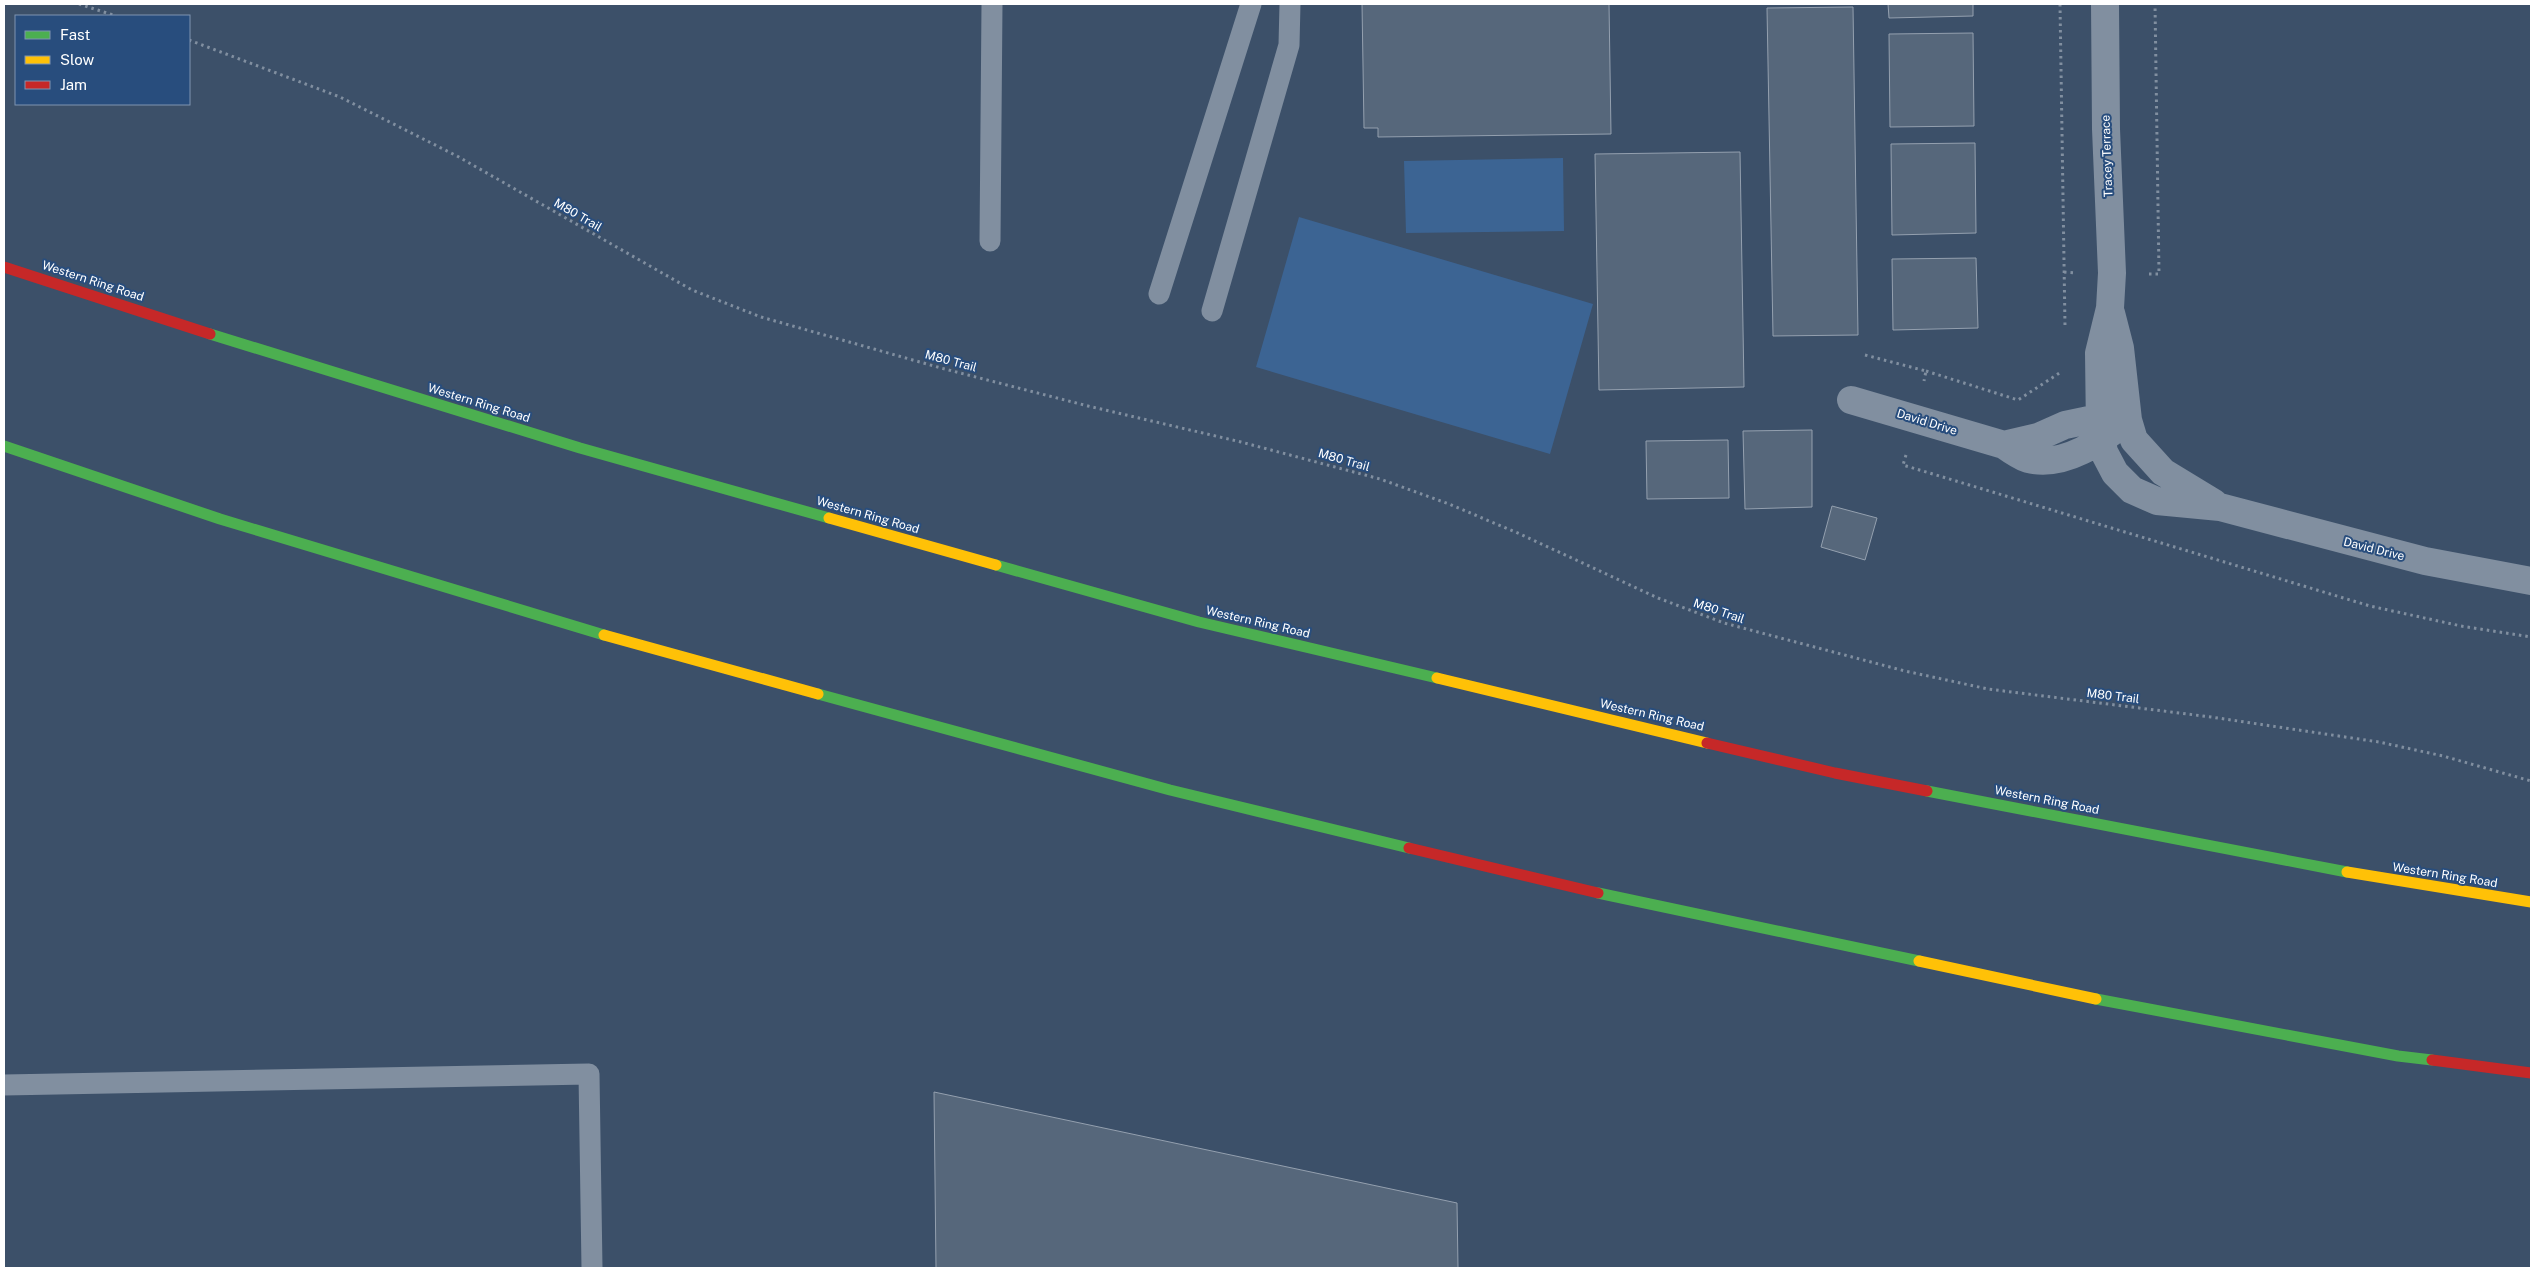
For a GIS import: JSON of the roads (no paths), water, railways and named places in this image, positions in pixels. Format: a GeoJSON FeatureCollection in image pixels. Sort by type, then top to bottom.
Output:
{"type":"FeatureCollection","features":[{"type":"Feature","properties":{"kind":"highway","name":"Western Ring Road"},"geometry":{"type":"LineString","coordinates":[[4,267],[263,351],[571,445],[1199,622],[1835,773],[2381,879],[2531,902]]}},
{"type":"Feature","properties":{"kind":"highway"},"geometry":{"type":"LineString","coordinates":[[4,446],[220,519],[648,648],[1170,790],[1547,882],[2096,999],[2398,1056],[2531,1073]]}},
{"type":"Feature","properties":{"kind":"street","name":"Tracey Terrace"},"geometry":{"type":"LineString","coordinates":[[2100,430],[2099,353],[2110,308],[2112,274],[2106,129],[2105,4]]}},
{"type":"Feature","properties":{"kind":"street","name":"Tracey Terrace"},"geometry":{"type":"LineString","coordinates":[[2110,308],[2120,348],[2128,420]]}},
{"type":"Feature","properties":{"kind":"street","name":"David Drive"},"geometry":{"type":"LineString","coordinates":[[1851,400],[2004,445],[2038,437],[2065,425],[2100,430],[2128,420],[2134,440],[2163,472],[2220,506]]}},
{"type":"Feature","properties":{"kind":"street","name":"David Drive"},"geometry":{"type":"LineString","coordinates":[[2100,430],[2104,452],[2115,473],[2132,490],[2157,501],[2220,506],[2425,561],[2531,581]]}},
{"type":"Feature","properties":{"kind":"lane"},"geometry":{"type":"LineString","coordinates":[[990,241],[992,4]]}},
{"type":"Feature","properties":{"kind":"lane"},"geometry":{"type":"LineString","coordinates":[[1159,294],[1251,4]]}},
{"type":"Feature","properties":{"kind":"lane"},"geometry":{"type":"LineString","coordinates":[[1212,311],[1289,45],[1290,4]]}},
{"type":"Feature","properties":{"kind":"lane"},"geometry":{"type":"LineString","coordinates":[[4,1085],[588,1074],[592,1268]]}}]}
